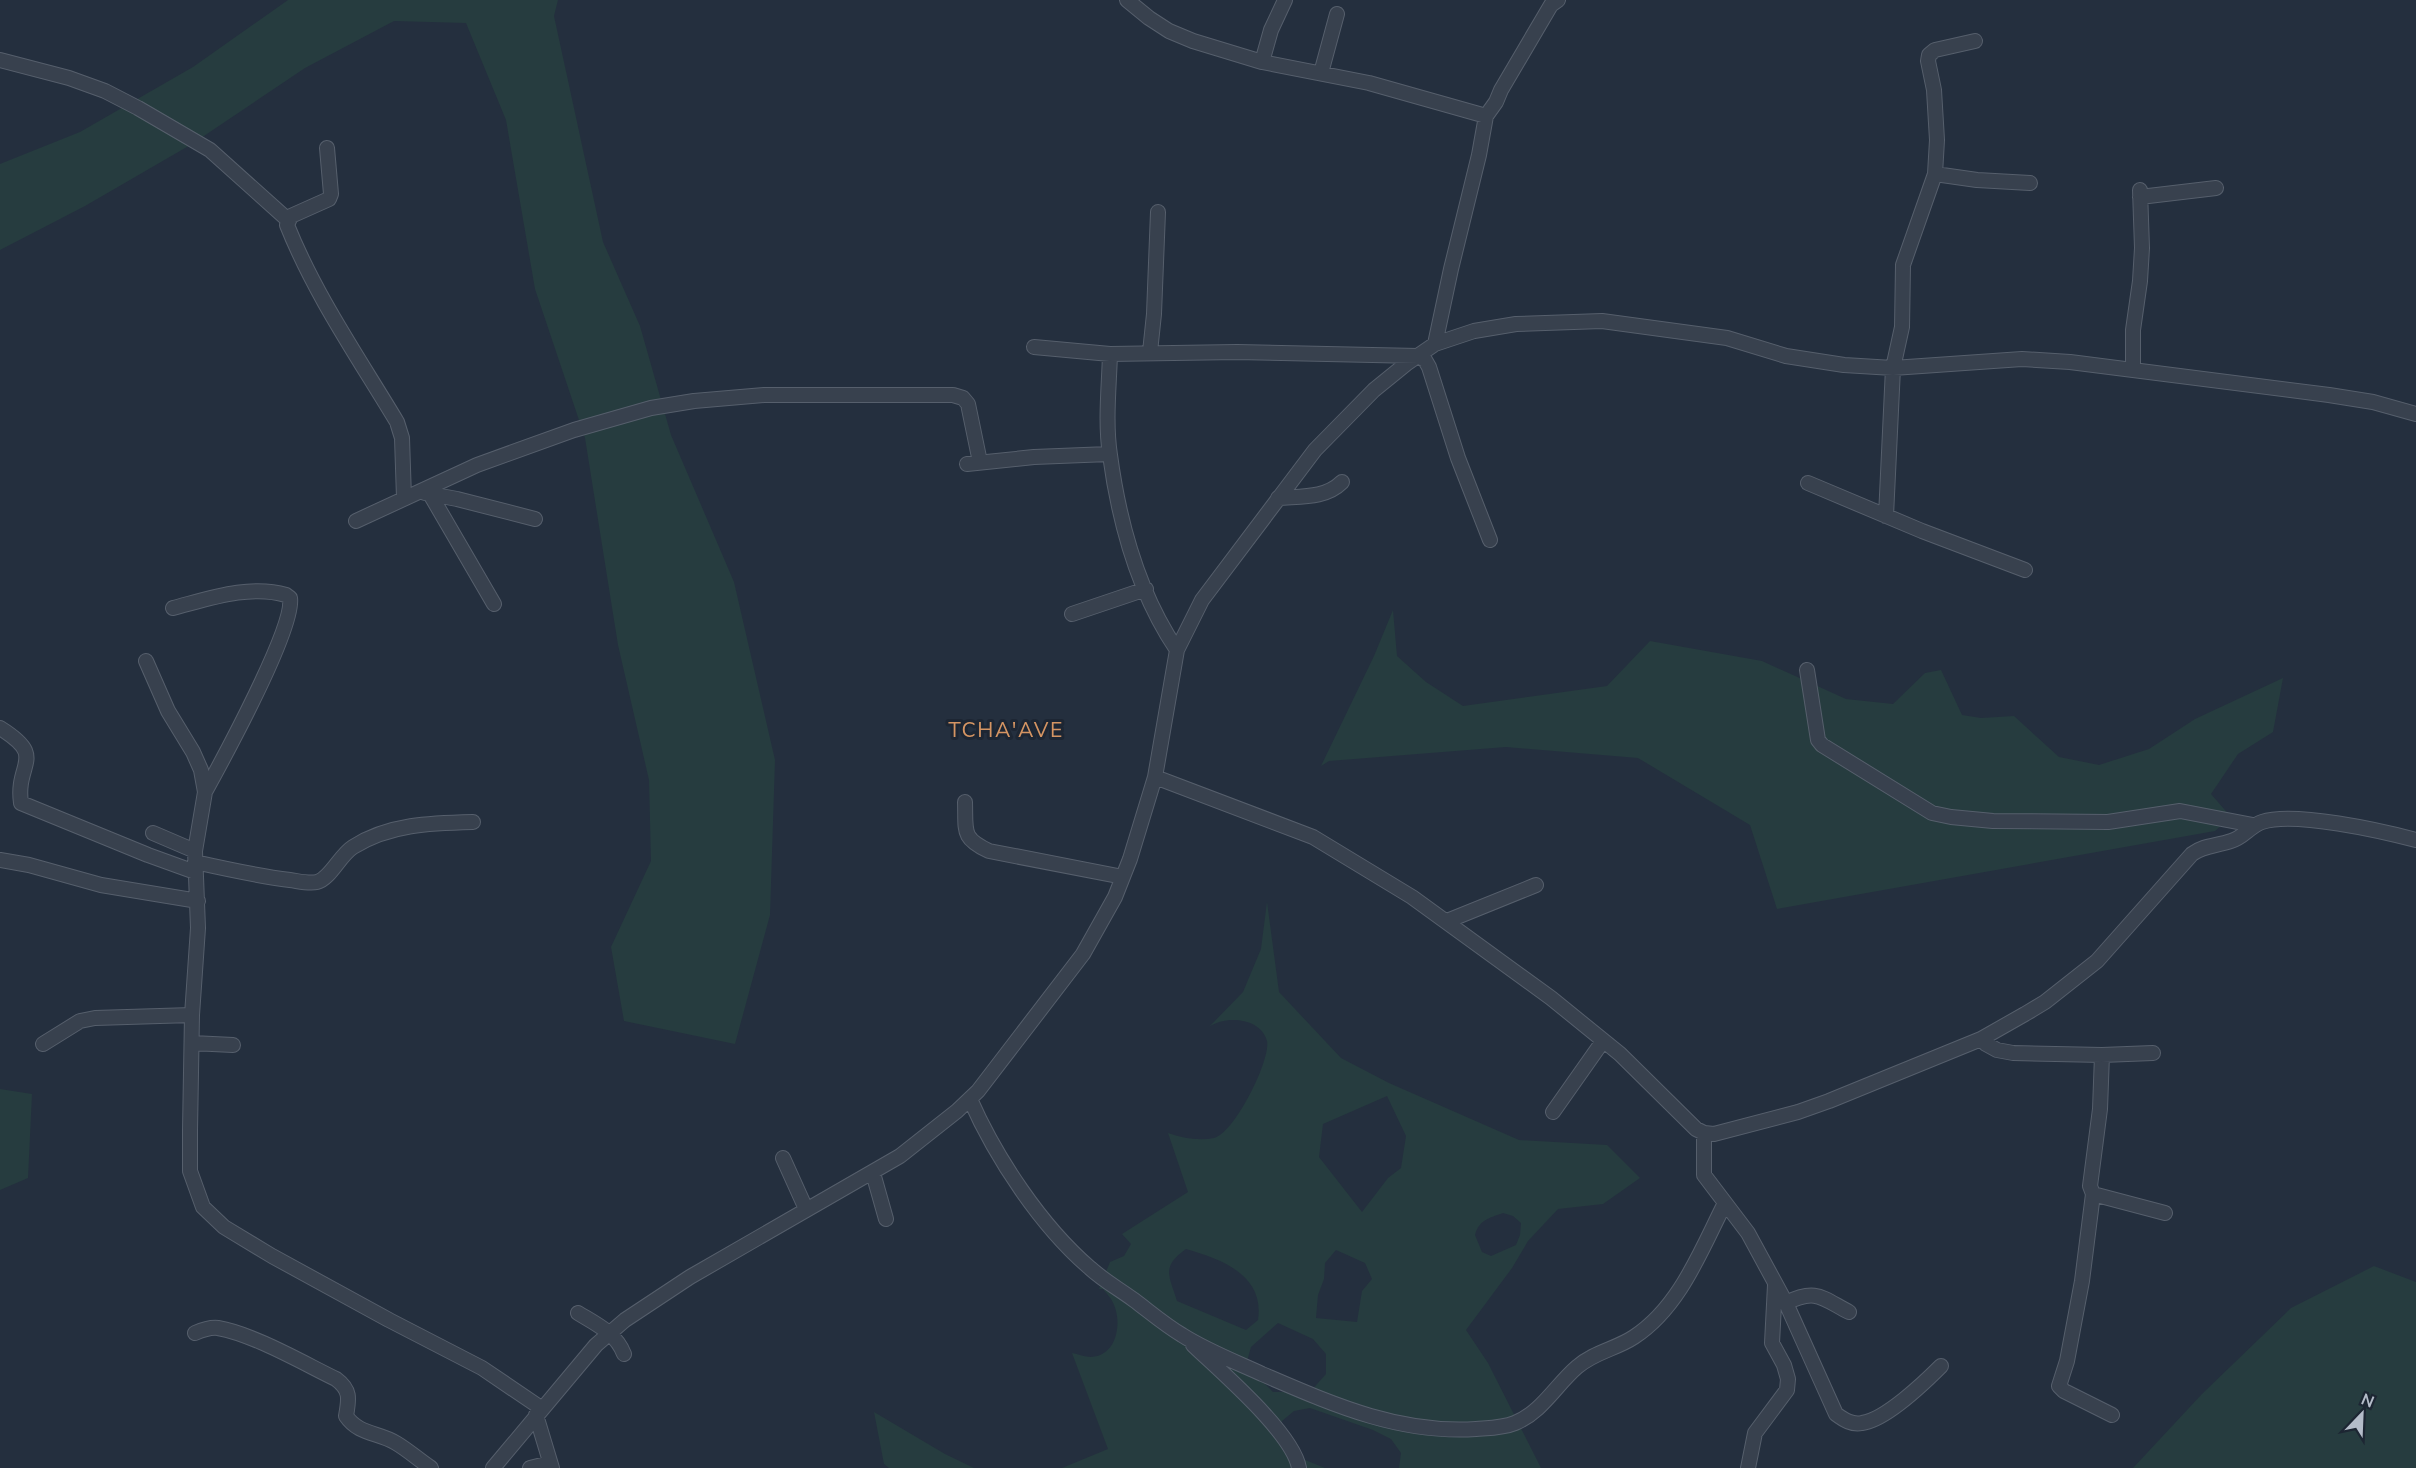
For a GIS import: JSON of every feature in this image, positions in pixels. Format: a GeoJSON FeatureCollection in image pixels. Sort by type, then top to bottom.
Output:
{"type":"FeatureCollection","features":[{"type":"Feature","properties":{"kind":"street"},"geometry":{"type":"LineString","coordinates":[[1127,0],[1169,31],[1193,41],[1262,63],[1369,82],[1486,116]]}},
{"type":"Feature","properties":{"kind":"street"},"geometry":{"type":"LineString","coordinates":[[1262,63],[1271,30],[1285,0]]}},
{"type":"Feature","properties":{"kind":"street"},"geometry":{"type":"LineString","coordinates":[[1435,344],[1486,116],[1552,2]]}},
{"type":"Feature","properties":{"kind":"street"},"geometry":{"type":"LineString","coordinates":[[1321,73],[1337,14]]}},
{"type":"Feature","properties":{"kind":"street"},"geometry":{"type":"LineString","coordinates":[[1886,516],[1893,368],[1902,327],[1903,265],[1935,174],[1937,140],[1929,56],[1935,50],[1975,41]]}},
{"type":"Feature","properties":{"kind":"street"},"geometry":{"type":"LineString","coordinates":[[0,60],[69,78],[105,91],[138,108],[210,150],[288,220]]}},
{"type":"Feature","properties":{"kind":"street"},"geometry":{"type":"LineString","coordinates":[[288,220],[329,200],[331,194],[327,148]]}},
{"type":"Feature","properties":{"kind":"street"},"geometry":{"type":"LineString","coordinates":[[1935,174],[1977,180],[2030,183]]}},
{"type":"Feature","properties":{"kind":"street"},"geometry":{"type":"LineString","coordinates":[[2133,370],[2133,330],[2142,248],[2140,193],[2216,188]]}},
{"type":"Feature","properties":{"kind":"street"},"geometry":{"type":"LineString","coordinates":[[1150,352],[1154,314],[1158,212]]}},
{"type":"Feature","properties":{"kind":"street"},"geometry":{"type":"LineString","coordinates":[[288,220],[287,225],[302,262],[321,298],[397,423],[402,438],[404,498]]}},
{"type":"Feature","properties":{"kind":"street"},"geometry":{"type":"LineString","coordinates":[[493,1468],[596,1345],[610,1333],[657,1297],[806,1209],[873,1173],[932,1132],[970,1099],[988,1078],[1083,954],[1102,923],[1123,877],[1155,777],[1177,650],[1202,600],[1315,450],[1348,415],[1406,364],[1435,344],[1474,331],[1516,324],[1602,321],[1727,338],[1786,356],[1844,365],[1893,368],[2022,359],[2133,370],[2328,395],[2373,402],[2416,414]]}},
{"type":"Feature","properties":{"kind":"street"},"geometry":{"type":"LineString","coordinates":[[1034,347],[1110,354],[1259,352],[1418,357],[1425,360],[1429,367],[1458,458],[1490,540]]}},
{"type":"Feature","properties":{"kind":"street"},"geometry":{"type":"LineString","coordinates":[[1110,354],[1109,454],[1131,551],[1164,631],[1177,650]]}},
{"type":"Feature","properties":{"kind":"street"},"geometry":{"type":"LineString","coordinates":[[356,521],[404,498],[425,493],[477,465],[619,415],[694,401],[764,394],[915,394],[953,395],[963,398],[968,404],[973,463],[1109,454]]}},
{"type":"Feature","properties":{"kind":"street"},"geometry":{"type":"LineString","coordinates":[[1278,498],[1323,494],[1334,490],[1342,482]]}},
{"type":"Feature","properties":{"kind":"street"},"geometry":{"type":"LineString","coordinates":[[1808,483],[2025,570]]}},
{"type":"Feature","properties":{"kind":"street"},"geometry":{"type":"LineString","coordinates":[[425,493],[536,519]]}},
{"type":"Feature","properties":{"kind":"street"},"geometry":{"type":"LineString","coordinates":[[425,493],[494,603]]}},
{"type":"Feature","properties":{"kind":"street"},"geometry":{"type":"LineString","coordinates":[[1072,614],[1146,589]]}},
{"type":"Feature","properties":{"kind":"street"},"geometry":{"type":"LineString","coordinates":[[173,608],[222,596],[252,592],[286,595],[290,598],[288,618],[258,688],[205,792]]}},
{"type":"Feature","properties":{"kind":"street"},"geometry":{"type":"LineString","coordinates":[[146,661],[168,711],[193,752],[201,770],[205,792],[195,861],[198,928],[192,1015],[190,1171],[203,1207],[224,1227],[243,1239],[388,1320],[482,1368],[539,1411],[551,1466],[530,1468]]}},
{"type":"Feature","properties":{"kind":"street"},"geometry":{"type":"LineString","coordinates":[[1807,670],[1818,740],[1822,745],[1932,813],[1992,821],[2055,823],[2108,822],[2180,811],[2253,825],[2277,819],[2299,819],[2372,830],[2416,840]]}},
{"type":"Feature","properties":{"kind":"street"},"geometry":{"type":"LineString","coordinates":[[0,728],[14,736],[28,753],[21,803],[148,855],[195,861],[270,878],[317,882],[325,879],[337,861],[352,847],[384,832],[414,824],[473,822]]}},
{"type":"Feature","properties":{"kind":"street"},"geometry":{"type":"LineString","coordinates":[[1155,777],[1313,837],[1402,891],[1448,921],[1551,998],[1603,1041],[1696,1129],[1704,1133],[1722,1133],[1798,1112],[1981,1039],[2045,1002],[2097,961],[2192,854],[2199,849],[2234,841],[2253,825]]}},
{"type":"Feature","properties":{"kind":"street"},"geometry":{"type":"LineString","coordinates":[[965,802],[967,834],[972,843],[989,851],[1123,877]]}},
{"type":"Feature","properties":{"kind":"street"},"geometry":{"type":"LineString","coordinates":[[153,832],[195,861]]}},
{"type":"Feature","properties":{"kind":"street"},"geometry":{"type":"LineString","coordinates":[[0,860],[28,865],[101,885],[198,901]]}},
{"type":"Feature","properties":{"kind":"street"},"geometry":{"type":"LineString","coordinates":[[1448,921],[1536,885]]}},
{"type":"Feature","properties":{"kind":"street"},"geometry":{"type":"LineString","coordinates":[[43,1044],[80,1021],[132,1016],[192,1015]]}},
{"type":"Feature","properties":{"kind":"street"},"geometry":{"type":"LineString","coordinates":[[1981,1039],[1997,1050],[2013,1053],[2102,1056],[2153,1053]]}},
{"type":"Feature","properties":{"kind":"street"},"geometry":{"type":"LineString","coordinates":[[1553,1112],[1603,1041]]}},
{"type":"Feature","properties":{"kind":"street"},"geometry":{"type":"LineString","coordinates":[[192,1042],[233,1045]]}},
{"type":"Feature","properties":{"kind":"street"},"geometry":{"type":"LineString","coordinates":[[2102,1056],[2100,1109],[2090,1186],[2093,1194],[2082,1281],[2067,1361],[2059,1386],[2064,1391],[2112,1415]]}},
{"type":"Feature","properties":{"kind":"street"},"geometry":{"type":"LineString","coordinates":[[970,1099],[981,1123],[1017,1181],[1054,1232],[1090,1268],[1183,1336],[1269,1420],[1297,1459],[1299,1468]]}},
{"type":"Feature","properties":{"kind":"street"},"geometry":{"type":"LineString","coordinates":[[1704,1133],[1704,1175],[1748,1233],[1786,1304],[1836,1414],[1844,1420],[1862,1423],[1870,1420],[1907,1397],[1941,1366]]}},
{"type":"Feature","properties":{"kind":"street"},"geometry":{"type":"LineString","coordinates":[[783,1158],[806,1209]]}},
{"type":"Feature","properties":{"kind":"street"},"geometry":{"type":"LineString","coordinates":[[873,1173],[886,1219]]}},
{"type":"Feature","properties":{"kind":"street"},"geometry":{"type":"LineString","coordinates":[[2093,1194],[2165,1213]]}},
{"type":"Feature","properties":{"kind":"street"},"geometry":{"type":"LineString","coordinates":[[1183,1336],[1287,1384],[1366,1416],[1411,1427],[1464,1430],[1515,1423],[1530,1414],[1577,1367],[1591,1357],[1634,1337],[1664,1310],[1686,1278],[1725,1203]]}},
{"type":"Feature","properties":{"kind":"street"},"geometry":{"type":"LineString","coordinates":[[1748,1468],[1755,1433],[1787,1390],[1788,1379],[1784,1365],[1772,1343],[1775,1285]]}},
{"type":"Feature","properties":{"kind":"street"},"geometry":{"type":"LineString","coordinates":[[1786,1304],[1802,1295],[1810,1294],[1849,1312]]}},
{"type":"Feature","properties":{"kind":"street"},"geometry":{"type":"LineString","coordinates":[[578,1313],[610,1333],[620,1344],[624,1354]]}},
{"type":"Feature","properties":{"kind":"street"},"geometry":{"type":"LineString","coordinates":[[195,1333],[217,1328],[260,1343],[336,1379],[349,1393],[346,1416],[351,1422],[368,1434],[396,1443],[431,1468]]}},
{"type":"Feature","properties":{"kind":"green space"},"geometry":{"type":"Polygon","coordinates":[[[288,0],[558,0],[554,16],[603,242],[640,326],[671,435],[734,582],[775,760],[770,915],[735,1044],[624,1021],[611,947],[651,861],[649,780],[618,645],[585,438],[535,289],[506,120],[466,23],[394,21],[305,68],[192,144],[85,206],[0,250],[0,164],[80,132],[193,67],[288,0]]]}},
{"type":"Feature","properties":{"kind":"green space"},"geometry":{"type":"Polygon","coordinates":[[[1393,610],[1397,656],[1426,682],[1463,706],[1607,686],[1650,641],[1762,661],[1846,699],[1893,704],[1925,673],[1941,670],[1962,715],[1981,718],[2014,716],[2059,757],[2099,765],[2149,749],[2195,719],[2283,678],[2273,732],[2238,754],[2211,794],[2231,817],[2215,831],[1777,909],[1750,825],[1638,758],[1506,747],[1329,761],[1321,766],[1374,656],[1393,610]]]}},
{"type":"Feature","properties":{"kind":"green space"},"geometry":{"type":"Polygon","coordinates":[[[1267,902],[1279,992],[1341,1058],[1389,1083],[1519,1140],[1607,1145],[1640,1178],[1603,1204],[1558,1209],[1528,1241],[1512,1268],[1466,1330],[1488,1363],[1541,1468],[1399,1468],[1401,1453],[1391,1439],[1373,1430],[1310,1408],[1294,1411],[1282,1421],[1279,1437],[1283,1451],[1325,1468],[1062,1468],[1108,1449],[1072,1353],[1091,1357],[1107,1351],[1112,1345],[1117,1329],[1116,1312],[1111,1299],[1103,1289],[1099,1289],[1110,1262],[1124,1256],[1131,1244],[1122,1234],[1188,1192],[1168,1133],[1185,1138],[1202,1139],[1214,1138],[1222,1133],[1241,1111],[1263,1064],[1267,1041],[1258,1027],[1233,1020],[1216,1023],[1209,1027],[1243,992],[1261,949],[1267,902]],[[1387,1096],[1323,1124],[1319,1157],[1362,1212],[1388,1178],[1401,1168],[1406,1136],[1387,1096]],[[1503,1213],[1489,1218],[1479,1226],[1475,1235],[1482,1252],[1491,1256],[1516,1245],[1521,1223],[1513,1216],[1503,1213]],[[1186,1249],[1173,1261],[1169,1272],[1177,1301],[1246,1330],[1258,1320],[1255,1291],[1238,1271],[1213,1258],[1186,1249]],[[1336,1250],[1325,1263],[1316,1318],[1357,1322],[1362,1291],[1372,1279],[1365,1263],[1336,1250]],[[1278,1323],[1251,1347],[1246,1365],[1273,1392],[1310,1392],[1326,1374],[1326,1354],[1313,1339],[1278,1323]]]}},
{"type":"Feature","properties":{"kind":"green space"},"geometry":{"type":"Polygon","coordinates":[[[0,1089],[32,1094],[28,1178],[0,1190],[0,1089]]]}},
{"type":"Feature","properties":{"kind":"green space"},"geometry":{"type":"Polygon","coordinates":[[[2374,1266],[2416,1282],[2416,1468],[2133,1468],[2202,1394],[2291,1308],[2374,1266]]]}},
{"type":"Feature","properties":{"kind":"green space"},"geometry":{"type":"Polygon","coordinates":[[[874,1412],[945,1454],[974,1468],[889,1468],[884,1464],[874,1412]]]}},
{"type":"Feature","properties":{"kind":"district","name":"TCHA'AVE"},"geometry":{"type":"Point","coordinates":[1006,730]}}]}
